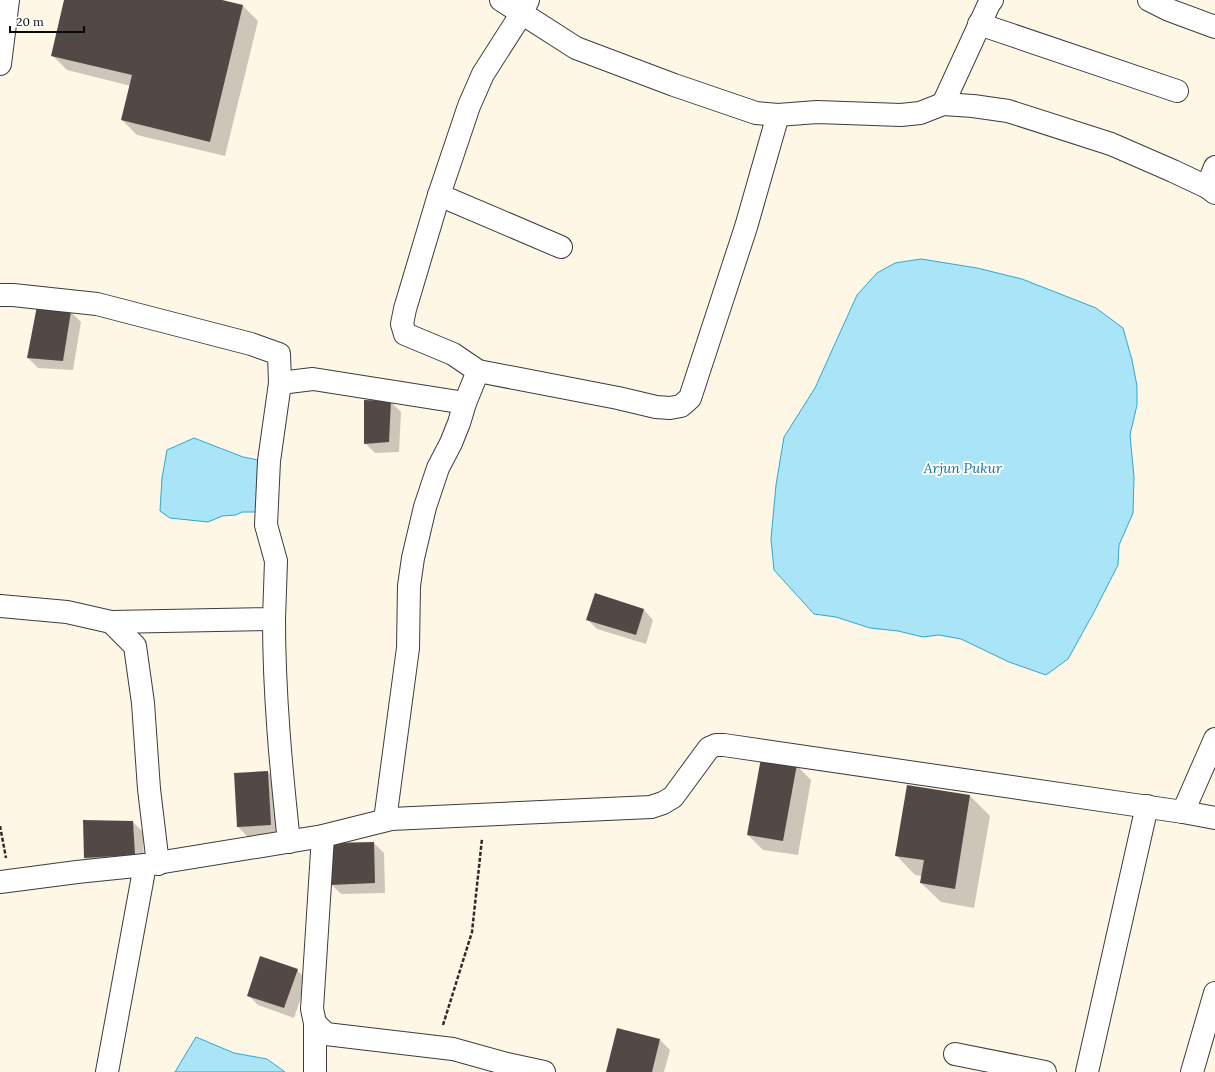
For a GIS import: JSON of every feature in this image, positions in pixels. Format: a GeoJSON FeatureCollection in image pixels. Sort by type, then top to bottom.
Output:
{"type":"FeatureCollection","features":[{"type":"Feature","properties":{"kind":"street"},"geometry":{"type":"LineString","coordinates":[[0,64],[8,0]]}},
{"type":"Feature","properties":{"kind":"street"},"geometry":{"type":"LineString","coordinates":[[501,0],[525,6],[576,48],[681,88],[756,113],[778,115],[817,112],[901,115],[920,113],[943,104],[973,106],[1008,111],[1111,144],[1211,190],[1215,167]]}},
{"type":"Feature","properties":{"kind":"street"},"geometry":{"type":"LineString","coordinates":[[943,104],[979,24],[992,0]]}},
{"type":"Feature","properties":{"kind":"street"},"geometry":{"type":"LineString","coordinates":[[1148,0],[1215,28]]}},
{"type":"Feature","properties":{"kind":"street"},"geometry":{"type":"LineString","coordinates":[[525,6],[483,74],[469,106],[439,195],[405,309],[402,324],[405,334],[453,354],[478,371],[618,398],[656,407],[670,408],[681,406],[690,398],[746,227],[778,115]]}},
{"type":"Feature","properties":{"kind":"street"},"geometry":{"type":"LineString","coordinates":[[979,24],[1177,91]]}},
{"type":"Feature","properties":{"kind":"street"},"geometry":{"type":"LineString","coordinates":[[439,195],[561,247]]}},
{"type":"Feature","properties":{"kind":"street"},"geometry":{"type":"LineString","coordinates":[[0,295],[98,304],[251,344],[279,354],[280,383],[269,461],[266,525],[276,561],[274,660],[279,747],[289,842]]}},
{"type":"Feature","properties":{"kind":"street"},"geometry":{"type":"LineString","coordinates":[[385,820],[408,648],[409,586],[413,558],[425,507],[438,468],[451,443],[478,371]]}},
{"type":"Feature","properties":{"kind":"street"},"geometry":{"type":"LineString","coordinates":[[280,383],[313,379],[465,403]]}},
{"type":"Feature","properties":{"kind":"street"},"geometry":{"type":"LineString","coordinates":[[0,606],[67,612],[111,622],[274,619]]}},
{"type":"Feature","properties":{"kind":"street"},"geometry":{"type":"LineString","coordinates":[[107,1072],[152,865],[150,789],[143,703],[134,646],[111,622]]}},
{"type":"Feature","properties":{"kind":"street"},"geometry":{"type":"LineString","coordinates":[[1183,812],[1215,739]]}},
{"type":"Feature","properties":{"kind":"street"},"geometry":{"type":"LineString","coordinates":[[5,881],[152,865],[322,836],[385,820],[651,807],[663,803],[673,797],[709,748],[716,745],[1147,806],[1215,818]]}},
{"type":"Feature","properties":{"kind":"street"},"geometry":{"type":"LineString","coordinates":[[1087,1072],[1147,806]]}},
{"type":"Feature","properties":{"kind":"street"},"geometry":{"type":"LineString","coordinates":[[315,1072],[315,1023],[312,1009],[322,836]]}},
{"type":"Feature","properties":{"kind":"street"},"geometry":{"type":"LineString","coordinates":[[1192,1072],[1215,993]]}},
{"type":"Feature","properties":{"kind":"street"},"geometry":{"type":"LineString","coordinates":[[315,1023],[326,1034],[453,1049],[507,1064],[544,1072]]}},
{"type":"Feature","properties":{"kind":"street"},"geometry":{"type":"LineString","coordinates":[[955,1054],[1045,1072]]}},
{"type":"Feature","properties":{"kind":"path"},"geometry":{"type":"LineString","coordinates":[[436,1047],[472,932],[484,815]]}},
{"type":"Feature","properties":{"kind":"path"},"geometry":{"type":"LineString","coordinates":[[0,826],[5,881]]}},
{"type":"Feature","properties":{"kind":"water","name":"Arjun Pukur"},"geometry":{"type":"Polygon","coordinates":[[[921,259],[977,268],[1022,279],[1096,308],[1123,328],[1132,360],[1137,386],[1137,405],[1130,435],[1134,477],[1133,513],[1119,545],[1118,565],[1094,612],[1068,659],[1046,675],[1009,662],[961,639],[939,635],[923,637],[898,631],[870,628],[836,617],[814,614],[774,570],[771,539],[776,485],[784,437],[815,388],[857,295],[877,273],[895,263],[921,259]]]}},
{"type":"Feature","properties":{"kind":"water"},"geometry":{"type":"Polygon","coordinates":[[[194,438],[243,457],[263,461],[260,512],[242,512],[236,515],[222,516],[208,522],[170,518],[160,511],[162,478],[167,450],[194,438]]]}},
{"type":"Feature","properties":{"kind":"water"},"geometry":{"type":"Polygon","coordinates":[[[196,1037],[234,1053],[267,1059],[285,1072],[175,1072],[196,1037]]]}},
{"type":"Feature","properties":{"kind":"building"},"geometry":{"type":"Polygon","coordinates":[[[64,0],[222,0],[243,5],[210,142],[121,120],[132,75],[51,56],[64,0]]]}},
{"type":"Feature","properties":{"kind":"building"},"geometry":{"type":"Polygon","coordinates":[[[37,306],[71,311],[63,361],[27,358],[37,306]]]}},
{"type":"Feature","properties":{"kind":"building"},"geometry":{"type":"Polygon","coordinates":[[[364,400],[391,401],[389,442],[364,444],[364,400]]]}},
{"type":"Feature","properties":{"kind":"building"},"geometry":{"type":"Polygon","coordinates":[[[595,593],[644,609],[636,635],[586,620],[595,593]]]}},
{"type":"Feature","properties":{"kind":"building"},"geometry":{"type":"Polygon","coordinates":[[[761,758],[797,764],[783,841],[747,835],[761,758]]]}},
{"type":"Feature","properties":{"kind":"building"},"geometry":{"type":"Polygon","coordinates":[[[268,771],[271,825],[237,827],[234,773],[268,771]]]}},
{"type":"Feature","properties":{"kind":"building"},"geometry":{"type":"Polygon","coordinates":[[[907,785],[970,795],[955,889],[920,883],[924,860],[895,856],[907,785]]]}},
{"type":"Feature","properties":{"kind":"building"},"geometry":{"type":"Polygon","coordinates":[[[83,820],[133,821],[135,855],[84,858],[83,820]]]}},
{"type":"Feature","properties":{"kind":"building"},"geometry":{"type":"Polygon","coordinates":[[[374,842],[375,883],[330,885],[329,843],[374,842]]]}},
{"type":"Feature","properties":{"kind":"building"},"geometry":{"type":"Polygon","coordinates":[[[260,956],[298,969],[284,1008],[247,996],[260,956]]]}},
{"type":"Feature","properties":{"kind":"building"},"geometry":{"type":"Polygon","coordinates":[[[617,1028],[660,1039],[652,1072],[606,1072],[617,1028]]]}}]}
